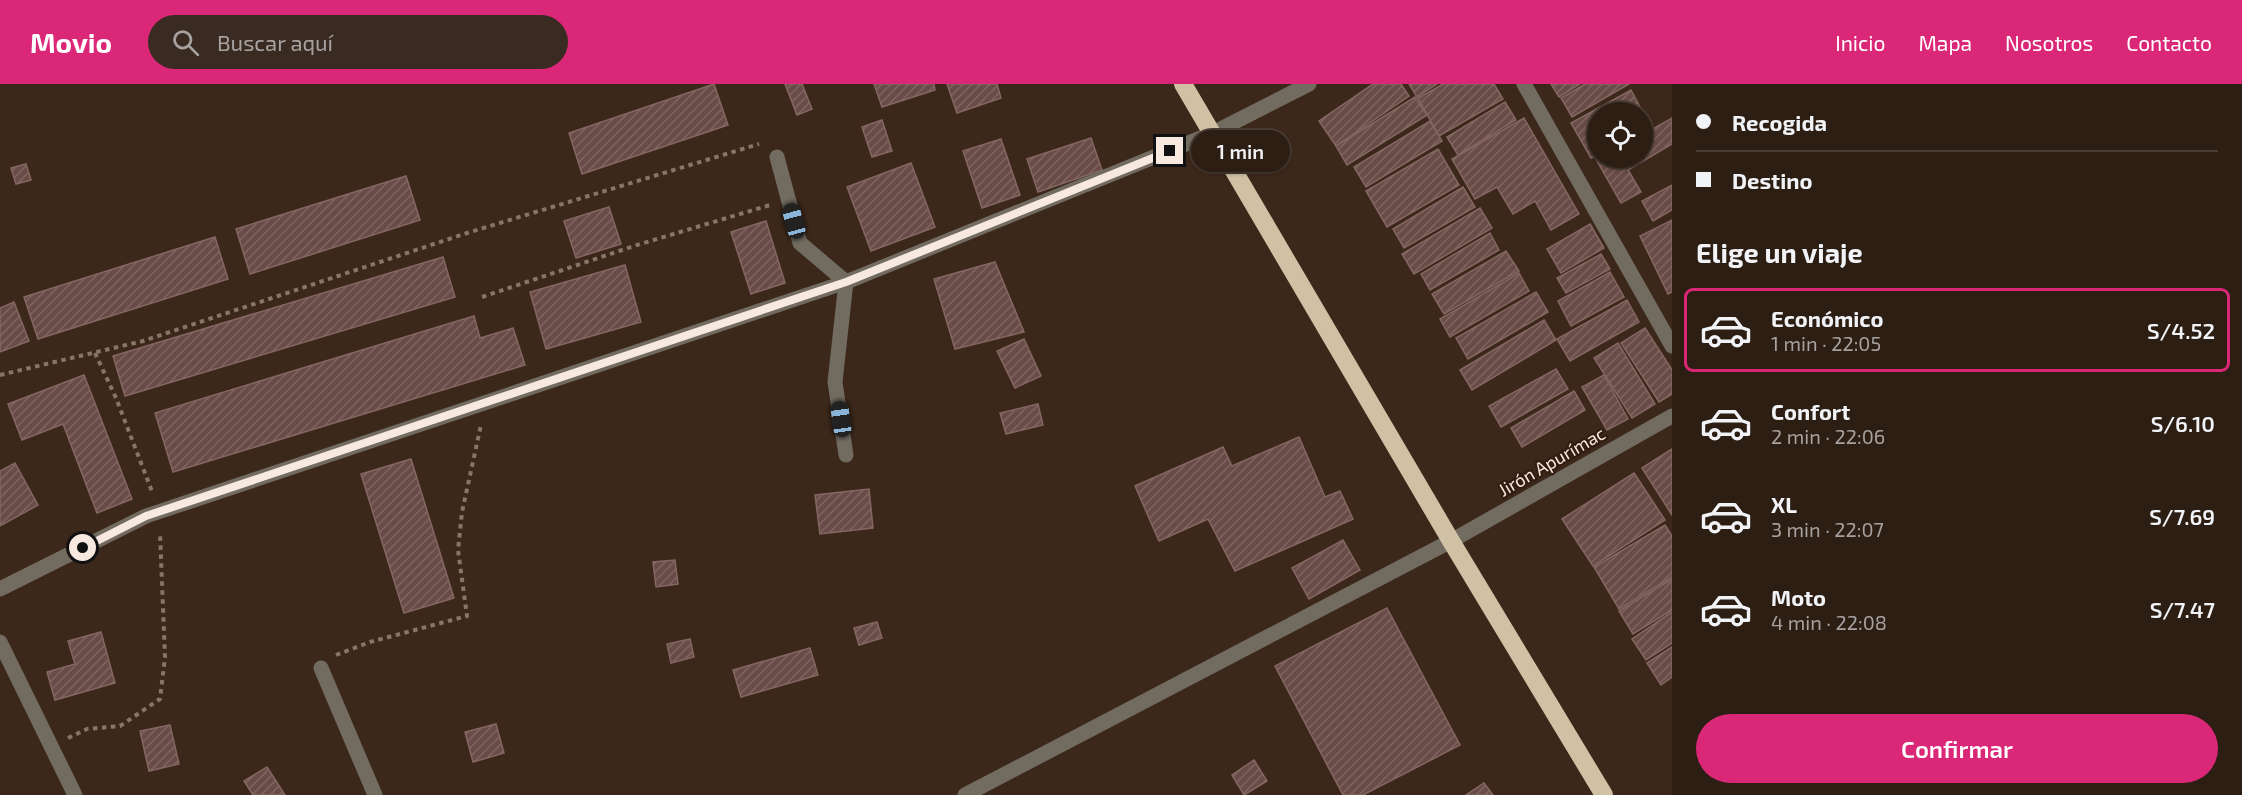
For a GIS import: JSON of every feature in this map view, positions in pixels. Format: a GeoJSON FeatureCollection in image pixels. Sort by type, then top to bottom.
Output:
{"type":"FeatureCollection","features":[{"type":"Feature","properties":{"kind":"highway"},"geometry":{"type":"LineString","coordinates":[[1183,84],[1451,541],[1604,795]]}},
{"type":"Feature","properties":{"kind":"street"},"geometry":{"type":"LineString","coordinates":[[0,589],[159,512],[846,282],[1213,133],[1309,84]]}},
{"type":"Feature","properties":{"kind":"street"},"geometry":{"type":"LineString","coordinates":[[1524,84],[1672,346]]}},
{"type":"Feature","properties":{"kind":"street"},"geometry":{"type":"LineString","coordinates":[[777,157],[800,243],[846,282]]}},
{"type":"Feature","properties":{"kind":"street"},"geometry":{"type":"LineString","coordinates":[[846,282],[835,382],[846,455]]}},
{"type":"Feature","properties":{"kind":"street","name":"Jirón Apurímac"},"geometry":{"type":"LineString","coordinates":[[965,795],[1451,541],[1672,416]]}},
{"type":"Feature","properties":{"kind":"street"},"geometry":{"type":"LineString","coordinates":[[0,642],[75,795]]}},
{"type":"Feature","properties":{"kind":"street"},"geometry":{"type":"LineString","coordinates":[[321,668],[375,795]]}},
{"type":"Feature","properties":{"kind":"path"},"geometry":{"type":"LineString","coordinates":[[0,375],[95,353],[210,320],[293,289],[747,147],[772,141],[777,157]]}},
{"type":"Feature","properties":{"kind":"path"},"geometry":{"type":"LineString","coordinates":[[482,297],[637,245],[788,200]]}},
{"type":"Feature","properties":{"kind":"path"},"geometry":{"type":"LineString","coordinates":[[51,746],[87,729],[120,726],[160,699],[165,657],[159,512],[146,473],[95,353]]}},
{"type":"Feature","properties":{"kind":"path"},"geometry":{"type":"LineString","coordinates":[[321,668],[336,654],[370,642],[467,616],[458,550],[462,512],[479,438],[484,403]]}},
{"type":"Feature","properties":{"kind":"building"},"geometry":{"type":"Polygon","coordinates":[[[714,84],[728,125],[582,174],[569,133],[714,84]]]}},
{"type":"Feature","properties":{"kind":"building"},"geometry":{"type":"Polygon","coordinates":[[[785,84],[802,84],[812,109],[797,115],[785,84]]]}},
{"type":"Feature","properties":{"kind":"building"},"geometry":{"type":"Polygon","coordinates":[[[874,84],[934,84],[935,90],[882,107],[874,84]]]}},
{"type":"Feature","properties":{"kind":"building"},"geometry":{"type":"Polygon","coordinates":[[[947,84],[997,84],[1001,98],[957,113],[947,84]]]}},
{"type":"Feature","properties":{"kind":"building"},"geometry":{"type":"Polygon","coordinates":[[[1373,84],[1401,84],[1409,96],[1336,146],[1319,121],[1373,84]]]}},
{"type":"Feature","properties":{"kind":"building"},"geometry":{"type":"Polygon","coordinates":[[[1409,84],[1437,84],[1417,97],[1409,84]]]}},
{"type":"Feature","properties":{"kind":"building"},"geometry":{"type":"Polygon","coordinates":[[[1443,84],[1494,84],[1503,99],[1439,136],[1418,98],[1443,84]]]}},
{"type":"Feature","properties":{"kind":"building"},"geometry":{"type":"Polygon","coordinates":[[[1551,84],[1580,84],[1559,97],[1551,84]]]}},
{"type":"Feature","properties":{"kind":"building"},"geometry":{"type":"Polygon","coordinates":[[[1585,84],[1629,84],[1598,102],[1587,102],[1587,108],[1572,117],[1561,98],[1585,84]]]}},
{"type":"Feature","properties":{"kind":"building"},"geometry":{"type":"Polygon","coordinates":[[[1631,90],[1637,102],[1609,102],[1631,90]]]}},
{"type":"Feature","properties":{"kind":"building"},"geometry":{"type":"Polygon","coordinates":[[[1415,97],[1427,115],[1347,165],[1336,146],[1415,97]]]}},
{"type":"Feature","properties":{"kind":"building"},"geometry":{"type":"Polygon","coordinates":[[[1505,102],[1516,120],[1458,155],[1447,137],[1505,102]]]}},
{"type":"Feature","properties":{"kind":"building"},"geometry":{"type":"Polygon","coordinates":[[[1587,114],[1587,151],[1571,123],[1587,114]]]}},
{"type":"Feature","properties":{"kind":"building"},"geometry":{"type":"Polygon","coordinates":[[[1524,118],[1579,214],[1551,230],[1535,201],[1513,214],[1497,187],[1475,199],[1452,159],[1524,118]]]}},
{"type":"Feature","properties":{"kind":"building"},"geometry":{"type":"Polygon","coordinates":[[[1672,118],[1672,144],[1653,155],[1653,129],[1672,118]]]}},
{"type":"Feature","properties":{"kind":"building"},"geometry":{"type":"Polygon","coordinates":[[[882,120],[892,151],[872,157],[862,127],[882,120]]]}},
{"type":"Feature","properties":{"kind":"building"},"geometry":{"type":"Polygon","coordinates":[[[1430,121],[1442,141],[1366,187],[1354,167],[1430,121]]]}},
{"type":"Feature","properties":{"kind":"building"},"geometry":{"type":"Polygon","coordinates":[[[1091,138],[1102,170],[1038,192],[1027,159],[1091,138]]]}},
{"type":"Feature","properties":{"kind":"building"},"geometry":{"type":"Polygon","coordinates":[[[1001,139],[1020,195],[982,208],[963,151],[1001,139]]]}},
{"type":"Feature","properties":{"kind":"building"},"geometry":{"type":"Polygon","coordinates":[[[1438,149],[1459,185],[1387,227],[1366,191],[1438,149]]]}},
{"type":"Feature","properties":{"kind":"building"},"geometry":{"type":"Polygon","coordinates":[[[911,163],[935,227],[871,251],[847,187],[911,163]]]}},
{"type":"Feature","properties":{"kind":"building"},"geometry":{"type":"Polygon","coordinates":[[[26,164],[31,180],[16,184],[11,168],[26,164]]]}},
{"type":"Feature","properties":{"kind":"building"},"geometry":{"type":"Polygon","coordinates":[[[1601,168],[1631,168],[1628,170],[1641,192],[1621,203],[1601,168]]]}},
{"type":"Feature","properties":{"kind":"building"},"geometry":{"type":"Polygon","coordinates":[[[406,176],[420,220],[250,274],[236,229],[406,176]]]}},
{"type":"Feature","properties":{"kind":"building"},"geometry":{"type":"Polygon","coordinates":[[[1672,185],[1672,210],[1653,221],[1642,201],[1672,185]]]}},
{"type":"Feature","properties":{"kind":"building"},"geometry":{"type":"Polygon","coordinates":[[[1463,187],[1475,207],[1404,248],[1393,229],[1463,187]]]}},
{"type":"Feature","properties":{"kind":"building"},"geometry":{"type":"Polygon","coordinates":[[[609,207],[621,244],[576,258],[564,221],[609,207]]]}},
{"type":"Feature","properties":{"kind":"building"},"geometry":{"type":"Polygon","coordinates":[[[1480,208],[1492,228],[1414,274],[1402,254],[1480,208]]]}},
{"type":"Feature","properties":{"kind":"building"},"geometry":{"type":"Polygon","coordinates":[[[1672,220],[1672,292],[1668,294],[1640,236],[1672,220]]]}},
{"type":"Feature","properties":{"kind":"building"},"geometry":{"type":"Polygon","coordinates":[[[766,221],[785,283],[751,294],[731,232],[766,221]]]}},
{"type":"Feature","properties":{"kind":"building"},"geometry":{"type":"Polygon","coordinates":[[[1590,224],[1604,248],[1561,273],[1547,249],[1590,224]]]}},
{"type":"Feature","properties":{"kind":"building"},"geometry":{"type":"Polygon","coordinates":[[[1490,233],[1499,250],[1430,290],[1421,274],[1490,233]]]}},
{"type":"Feature","properties":{"kind":"building"},"geometry":{"type":"Polygon","coordinates":[[[215,237],[228,279],[38,339],[24,297],[215,237]]]}},
{"type":"Feature","properties":{"kind":"building"},"geometry":{"type":"Polygon","coordinates":[[[1506,251],[1519,271],[1444,314],[1432,294],[1506,251]]]}},
{"type":"Feature","properties":{"kind":"building"},"geometry":{"type":"Polygon","coordinates":[[[1601,254],[1610,269],[1566,293],[1557,278],[1601,254]]]}},
{"type":"Feature","properties":{"kind":"building"},"geometry":{"type":"Polygon","coordinates":[[[443,257],[455,297],[125,396],[113,356],[443,257]]]}},
{"type":"Feature","properties":{"kind":"building"},"geometry":{"type":"Polygon","coordinates":[[[995,262],[1024,332],[955,349],[934,279],[995,262]]]}},
{"type":"Feature","properties":{"kind":"building"},"geometry":{"type":"Polygon","coordinates":[[[625,265],[641,322],[546,349],[530,292],[625,265]]]}},
{"type":"Feature","properties":{"kind":"building"},"geometry":{"type":"Polygon","coordinates":[[[1610,272],[1624,297],[1571,326],[1558,301],[1610,272]]]}},
{"type":"Feature","properties":{"kind":"building"},"geometry":{"type":"Polygon","coordinates":[[[1519,273],[1529,291],[1450,337],[1440,319],[1519,273]]]}},
{"type":"Feature","properties":{"kind":"building"},"geometry":{"type":"Polygon","coordinates":[[[1536,292],[1548,312],[1468,359],[1456,338],[1536,292]]]}},
{"type":"Feature","properties":{"kind":"building"},"geometry":{"type":"Polygon","coordinates":[[[1627,300],[1639,322],[1570,361],[1557,339],[1627,300]]]}},
{"type":"Feature","properties":{"kind":"building"},"geometry":{"type":"Polygon","coordinates":[[[14,302],[29,341],[0,352],[0,308],[14,302]]]}},
{"type":"Feature","properties":{"kind":"building"},"geometry":{"type":"Polygon","coordinates":[[[474,316],[480,338],[513,328],[525,365],[173,472],[155,413],[474,316]]]}},
{"type":"Feature","properties":{"kind":"building"},"geometry":{"type":"Polygon","coordinates":[[[1544,320],[1556,340],[1472,390],[1460,370],[1544,320]]]}},
{"type":"Feature","properties":{"kind":"building"},"geometry":{"type":"Polygon","coordinates":[[[1645,328],[1672,370],[1672,394],[1659,402],[1621,343],[1645,328]]]}},
{"type":"Feature","properties":{"kind":"building"},"geometry":{"type":"Polygon","coordinates":[[[1024,339],[1041,376],[1015,388],[997,351],[1024,339]]]}},
{"type":"Feature","properties":{"kind":"building"},"geometry":{"type":"Polygon","coordinates":[[[1618,343],[1655,404],[1632,418],[1594,358],[1618,343]]]}},
{"type":"Feature","properties":{"kind":"building"},"geometry":{"type":"Polygon","coordinates":[[[1556,369],[1568,389],[1501,427],[1489,406],[1556,369]]]}},
{"type":"Feature","properties":{"kind":"building"},"geometry":{"type":"Polygon","coordinates":[[[84,375],[132,499],[97,513],[63,424],[22,440],[8,404],[84,375]]]}},
{"type":"Feature","properties":{"kind":"building"},"geometry":{"type":"Polygon","coordinates":[[[1604,375],[1628,419],[1607,430],[1582,387],[1604,375]]]}},
{"type":"Feature","properties":{"kind":"building"},"geometry":{"type":"Polygon","coordinates":[[[1574,391],[1585,410],[1522,447],[1511,428],[1574,391]]]}},
{"type":"Feature","properties":{"kind":"building"},"geometry":{"type":"Polygon","coordinates":[[[1038,404],[1043,425],[1006,434],[1000,413],[1038,404]]]}},
{"type":"Feature","properties":{"kind":"building"},"geometry":{"type":"Polygon","coordinates":[[[1299,437],[1325,497],[1340,491],[1353,519],[1235,571],[1208,519],[1159,541],[1135,486],[1223,447],[1232,466],[1299,437]]]}},
{"type":"Feature","properties":{"kind":"building"},"geometry":{"type":"Polygon","coordinates":[[[1672,449],[1672,515],[1642,468],[1672,449]]]}},
{"type":"Feature","properties":{"kind":"building"},"geometry":{"type":"Polygon","coordinates":[[[411,459],[454,598],[404,613],[361,474],[411,459]]]}},
{"type":"Feature","properties":{"kind":"building"},"geometry":{"type":"Polygon","coordinates":[[[15,463],[38,505],[0,526],[0,471],[15,463]]]}},
{"type":"Feature","properties":{"kind":"building"},"geometry":{"type":"Polygon","coordinates":[[[1634,473],[1665,520],[1593,566],[1562,519],[1634,473]]]}},
{"type":"Feature","properties":{"kind":"building"},"geometry":{"type":"Polygon","coordinates":[[[869,489],[873,528],[820,534],[815,495],[869,489]]]}},
{"type":"Feature","properties":{"kind":"building"},"geometry":{"type":"Polygon","coordinates":[[[1665,525],[1672,536],[1672,577],[1619,609],[1594,567],[1665,525]]]}},
{"type":"Feature","properties":{"kind":"building"},"geometry":{"type":"Polygon","coordinates":[[[1343,540],[1360,570],[1309,599],[1292,568],[1343,540]]]}},
{"type":"Feature","properties":{"kind":"building"},"geometry":{"type":"Polygon","coordinates":[[[675,560],[678,584],[656,587],[653,562],[675,560]]]}},
{"type":"Feature","properties":{"kind":"building"},"geometry":{"type":"Polygon","coordinates":[[[1672,579],[1672,610],[1633,634],[1619,611],[1672,579]]]}},
{"type":"Feature","properties":{"kind":"building"},"geometry":{"type":"Polygon","coordinates":[[[1387,608],[1460,745],[1363,795],[1343,795],[1275,666],[1387,608]]]}},
{"type":"Feature","properties":{"kind":"building"},"geometry":{"type":"Polygon","coordinates":[[[1672,612],[1672,643],[1646,660],[1632,639],[1672,612]]]}},
{"type":"Feature","properties":{"kind":"building"},"geometry":{"type":"Polygon","coordinates":[[[877,622],[882,638],[859,645],[854,628],[877,622]]]}},
{"type":"Feature","properties":{"kind":"building"},"geometry":{"type":"Polygon","coordinates":[[[101,632],[115,683],[55,700],[47,672],[75,664],[68,641],[101,632]]]}},
{"type":"Feature","properties":{"kind":"building"},"geometry":{"type":"Polygon","coordinates":[[[690,639],[694,657],[671,663],[667,644],[690,639]]]}},
{"type":"Feature","properties":{"kind":"building"},"geometry":{"type":"Polygon","coordinates":[[[1672,647],[1672,677],[1661,685],[1647,663],[1672,647]]]}},
{"type":"Feature","properties":{"kind":"building"},"geometry":{"type":"Polygon","coordinates":[[[810,648],[818,675],[741,697],[733,670],[810,648]]]}},
{"type":"Feature","properties":{"kind":"building"},"geometry":{"type":"Polygon","coordinates":[[[496,724],[504,753],[473,762],[465,732],[496,724]]]}},
{"type":"Feature","properties":{"kind":"building"},"geometry":{"type":"Polygon","coordinates":[[[170,725],[179,764],[149,771],[140,731],[170,725]]]}},
{"type":"Feature","properties":{"kind":"building"},"geometry":{"type":"Polygon","coordinates":[[[1254,760],[1267,781],[1244,795],[1232,775],[1254,760]]]}},
{"type":"Feature","properties":{"kind":"building"},"geometry":{"type":"Polygon","coordinates":[[[267,767],[285,795],[253,795],[244,781],[267,767]]]}},
{"type":"Feature","properties":{"kind":"building"},"geometry":{"type":"Polygon","coordinates":[[[1484,783],[1493,795],[1466,795],[1484,783]]]}},
{"type":"Feature","properties":{"kind":"route"},"geometry":{"type":"LineString","coordinates":[[83,548],[146,516],[846,282],[1170,151]]}}]}
